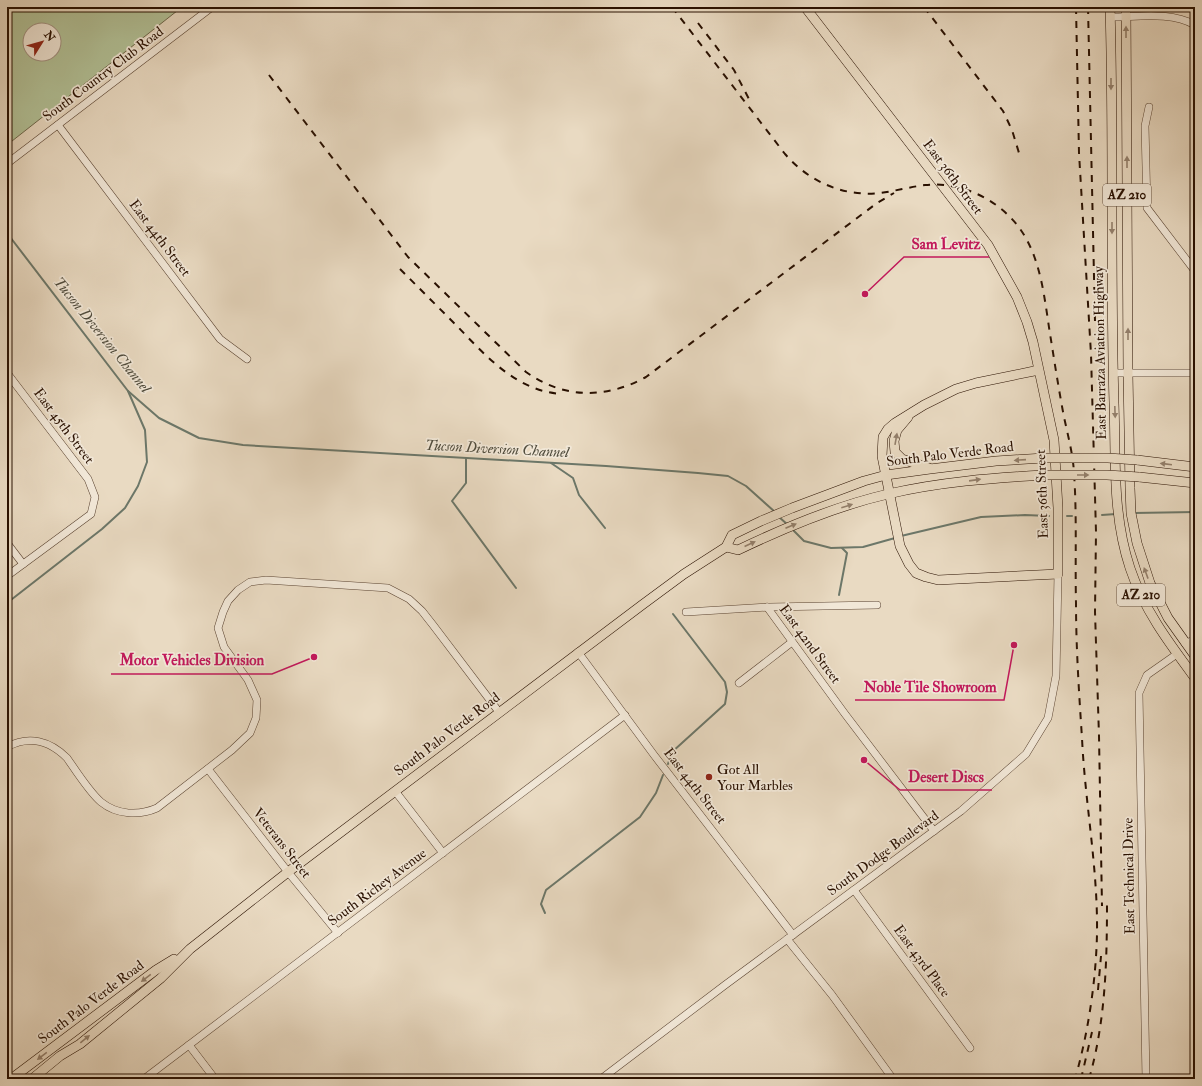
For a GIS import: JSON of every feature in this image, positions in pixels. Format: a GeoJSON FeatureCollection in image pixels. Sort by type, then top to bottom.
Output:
{"type":"FeatureCollection","features":[{"type":"Feature","properties":{"kind":"main road","name":"East 36th Street"},"geometry":{"type":"LineString","coordinates":[[805,7],[988,245],[1017,296],[1027,322],[1054,440],[1058,508],[1058,574]]}},
{"type":"Feature","properties":{"kind":"main road","name":"East Barraza Aviation Highway"},"geometry":{"type":"LineString","coordinates":[[1110,7],[1113,373],[1117,500],[1120,528],[1130,569],[1143,599],[1158,627],[1195,678]]}},
{"type":"Feature","properties":{"kind":"main road","name":"East Barraza Aviation Highway"},"geometry":{"type":"LineString","coordinates":[[1126,7],[1130,500],[1133,527],[1141,559],[1150,583],[1164,612],[1185,643]]}},
{"type":"Feature","properties":{"kind":"main road"},"geometry":{"type":"LineString","coordinates":[[1039,370],[966,386],[941,396],[909,414],[888,429],[883,437],[882,456],[900,546],[908,564],[916,573],[926,578],[938,580],[1058,574]]}},
{"type":"Feature","properties":{"kind":"main road"},"geometry":{"type":"LineString","coordinates":[[909,414],[897,430],[894,441],[895,452],[902,459],[930,469]]}},
{"type":"Feature","properties":{"kind":"main road","name":"South Palo Verde Road"},"geometry":{"type":"LineString","coordinates":[[11,1079],[156,970],[190,949],[288,872],[578,652],[684,574],[726,547],[732,536],[761,521],[864,481],[886,475],[930,469],[996,461],[1044,458],[1108,458],[1195,467]]}},
{"type":"Feature","properties":{"kind":"main road","name":"South Palo Verde Road"},"geometry":{"type":"LineString","coordinates":[[726,547],[738,550],[810,518],[889,494],[917,488],[985,479],[1044,475],[1107,475],[1195,483]]}},
{"type":"Feature","properties":{"kind":"main road"},"geometry":{"type":"LineString","coordinates":[[1123,541],[1137,581],[1151,608],[1170,636],[1179,644],[1185,643]]}},
{"type":"Feature","properties":{"kind":"main road","name":"AZ 210"},"geometry":{"type":"LineString","coordinates":[[1185,643],[1195,656]]}},
{"type":"Feature","properties":{"kind":"main road","name":"South Palo Verde Road"},"geometry":{"type":"LineString","coordinates":[[32,1079],[60,1056],[80,1044],[161,978],[190,949]]}},
{"type":"Feature","properties":{"kind":"street","name":"South Country Club Road"},"geometry":{"type":"LineString","coordinates":[[8,163],[212,7]]}},
{"type":"Feature","properties":{"kind":"street"},"geometry":{"type":"LineString","coordinates":[[1110,17],[1168,16],[1185,19],[1195,25]]}},
{"type":"Feature","properties":{"kind":"street"},"geometry":{"type":"LineString","coordinates":[[1149,107],[1145,126],[1147,208],[1195,271]]}},
{"type":"Feature","properties":{"kind":"street","name":"East 44th Street"},"geometry":{"type":"LineString","coordinates":[[58,125],[135,226],[145,242],[220,339],[247,359]]}},
{"type":"Feature","properties":{"kind":"street","name":"East 45th Street"},"geometry":{"type":"LineString","coordinates":[[7,373],[88,479],[94,497],[91,514],[23,564]]}},
{"type":"Feature","properties":{"kind":"street"},"geometry":{"type":"LineString","coordinates":[[1113,373],[1195,373]]}},
{"type":"Feature","properties":{"kind":"street"},"geometry":{"type":"LineString","coordinates":[[7,543],[23,564],[7,576]]}},
{"type":"Feature","properties":{"kind":"street","name":"South Dodge Boulevard"},"geometry":{"type":"LineString","coordinates":[[601,1079],[934,831],[982,794],[1026,754],[1048,718],[1056,676],[1058,574]]}},
{"type":"Feature","properties":{"kind":"street"},"geometry":{"type":"LineString","coordinates":[[7,747],[17,742],[30,740],[49,744],[67,758],[102,803],[127,813],[141,813],[157,808],[232,750],[250,733],[256,718],[257,700],[248,680],[224,647],[218,628],[228,601],[238,590],[250,582],[266,580],[388,588],[408,599],[422,611],[434,625],[499,712]]}},
{"type":"Feature","properties":{"kind":"street"},"geometry":{"type":"LineString","coordinates":[[686,612],[767,607],[877,605]]}},
{"type":"Feature","properties":{"kind":"street","name":"East 42nd Street"},"geometry":{"type":"LineString","coordinates":[[767,607],[845,714],[934,831]]}},
{"type":"Feature","properties":{"kind":"street"},"geometry":{"type":"LineString","coordinates":[[1185,643],[1195,640]]}},
{"type":"Feature","properties":{"kind":"street"},"geometry":{"type":"LineString","coordinates":[[739,683],[792,642]]}},
{"type":"Feature","properties":{"kind":"street","name":"East 44th Street"},"geometry":{"type":"LineString","coordinates":[[578,652],[790,937],[893,1079]]}},
{"type":"Feature","properties":{"kind":"street","name":"East Technical Drive"},"geometry":{"type":"LineString","coordinates":[[1146,1079],[1139,693],[1147,675],[1177,654]]}},
{"type":"Feature","properties":{"kind":"street","name":"South Richey Avenue"},"geometry":{"type":"LineString","coordinates":[[144,1079],[625,715]]}},
{"type":"Feature","properties":{"kind":"street","name":"Veterans Street"},"geometry":{"type":"LineString","coordinates":[[208,769],[288,872],[338,932]]}},
{"type":"Feature","properties":{"kind":"street"},"geometry":{"type":"LineString","coordinates":[[395,791],[443,853]]}},
{"type":"Feature","properties":{"kind":"street","name":"East 43rd Place"},"geometry":{"type":"LineString","coordinates":[[854,890],[970,1048]]}},
{"type":"Feature","properties":{"kind":"street"},"geometry":{"type":"LineString","coordinates":[[189,1045],[215,1079]]}},
{"type":"Feature","properties":{"kind":"green space"},"geometry":{"type":"Polygon","coordinates":[[[7,7],[182,7],[7,145],[7,7]]]}},
{"type":"Feature","properties":{"kind":"waterway","name":"Tucson Diversion Channel"},"geometry":{"type":"LineString","coordinates":[[7,233],[128,391],[159,418],[199,438],[243,445],[606,466],[728,476],[746,486],[775,512]]}},
{"type":"Feature","properties":{"kind":"waterway"},"geometry":{"type":"LineString","coordinates":[[7,603],[102,529],[125,508],[138,486],[147,462],[145,430],[128,391]]}},
{"type":"Feature","properties":{"kind":"waterway"},"geometry":{"type":"LineString","coordinates":[[466,458],[466,483],[452,501],[516,588]]}},
{"type":"Feature","properties":{"kind":"waterway"},"geometry":{"type":"LineString","coordinates":[[551,463],[573,478],[579,495],[605,528]]}},
{"type":"Feature","properties":{"kind":"waterway","name":"Tucson Diversion Channel"},"geometry":{"type":"LineString","coordinates":[[1134,513],[1195,512]]}},
{"type":"Feature","properties":{"kind":"waterway","name":"Tucson Diversion Channel"},"geometry":{"type":"LineString","coordinates":[[1102,515],[1116,514]]}},
{"type":"Feature","properties":{"kind":"waterway","name":"Tucson Diversion Channel"},"geometry":{"type":"LineString","coordinates":[[901,536],[981,517],[1025,515],[1049,516]]}},
{"type":"Feature","properties":{"kind":"waterway"},"geometry":{"type":"LineString","coordinates":[[1067,516],[1072,516]]}},
{"type":"Feature","properties":{"kind":"waterway","name":"Tucson Diversion Channel"},"geometry":{"type":"LineString","coordinates":[[779,517],[788,525]]}},
{"type":"Feature","properties":{"kind":"waterway","name":"Tucson Diversion Channel"},"geometry":{"type":"LineString","coordinates":[[792,529],[804,541],[831,548],[863,547],[895,538]]}},
{"type":"Feature","properties":{"kind":"waterway"},"geometry":{"type":"LineString","coordinates":[[839,595],[847,553],[842,548]]}},
{"type":"Feature","properties":{"kind":"waterway"},"geometry":{"type":"LineString","coordinates":[[668,764],[672,752],[725,704],[727,692],[725,682],[673,614]]}},
{"type":"Feature","properties":{"kind":"waterway"},"geometry":{"type":"LineString","coordinates":[[545,913],[541,904],[546,890],[640,817],[656,793],[663,775]]}},
{"type":"Feature","properties":{"kind":"railway"},"geometry":{"type":"LineString","coordinates":[[672,7],[785,154],[794,164],[816,180],[828,186],[853,193],[880,193],[925,185],[949,186],[972,192],[993,203],[1011,218],[1021,231],[1035,260],[1043,292],[1073,466],[1078,670],[1084,762],[1096,885],[1097,934],[1093,989],[1084,1044],[1075,1079]]}},
{"type":"Feature","properties":{"kind":"railway"},"geometry":{"type":"LineString","coordinates":[[924,7],[1003,111],[1012,130],[1019,153]]}},
{"type":"Feature","properties":{"kind":"railway"},"geometry":{"type":"LineString","coordinates":[[1076,7],[1079,153],[1091,354],[1096,532],[1095,612],[1102,906]]}},
{"type":"Feature","properties":{"kind":"railway"},"geometry":{"type":"LineString","coordinates":[[1088,7],[1095,321]]}},
{"type":"Feature","properties":{"kind":"railway"},"geometry":{"type":"LineString","coordinates":[[698,23],[734,70],[751,103]]}},
{"type":"Feature","properties":{"kind":"railway"},"geometry":{"type":"LineString","coordinates":[[269,75],[408,257],[526,372],[540,381],[570,391],[585,393],[600,392],[616,389],[646,377],[877,203],[894,193]]}},
{"type":"Feature","properties":{"kind":"railway"},"geometry":{"type":"LineString","coordinates":[[400,269],[479,349],[517,380],[546,392],[563,394]]}},
{"type":"Feature","properties":{"kind":"railway"},"geometry":{"type":"LineString","coordinates":[[1089,1079],[1095,1057],[1102,1012],[1106,967],[1107,899]]}},
{"type":"Feature","properties":{"kind":"railway"},"geometry":{"type":"LineString","coordinates":[[1098,990],[1101,956]]}},
{"type":"Feature","properties":{"kind":"railway"},"geometry":{"type":"LineString","coordinates":[[1081,1079],[1092,1032]]}},
{"type":"Feature","properties":{"kind":"place","name":"Sam Levitz"},"geometry":{"type":"Point","coordinates":[865,294]}},
{"type":"Feature","properties":{"kind":"place","name":"Noble Tile Showroom"},"geometry":{"type":"Point","coordinates":[1014,645]}},
{"type":"Feature","properties":{"kind":"place","name":"Motor Vehicles Division"},"geometry":{"type":"Point","coordinates":[314,657]}},
{"type":"Feature","properties":{"kind":"place","name":"Desert Discs"},"geometry":{"type":"Point","coordinates":[864,760]}},
{"type":"Feature","properties":{"kind":"place","name":"Got All Your Marbles"},"geometry":{"type":"Point","coordinates":[709,777]}}]}
